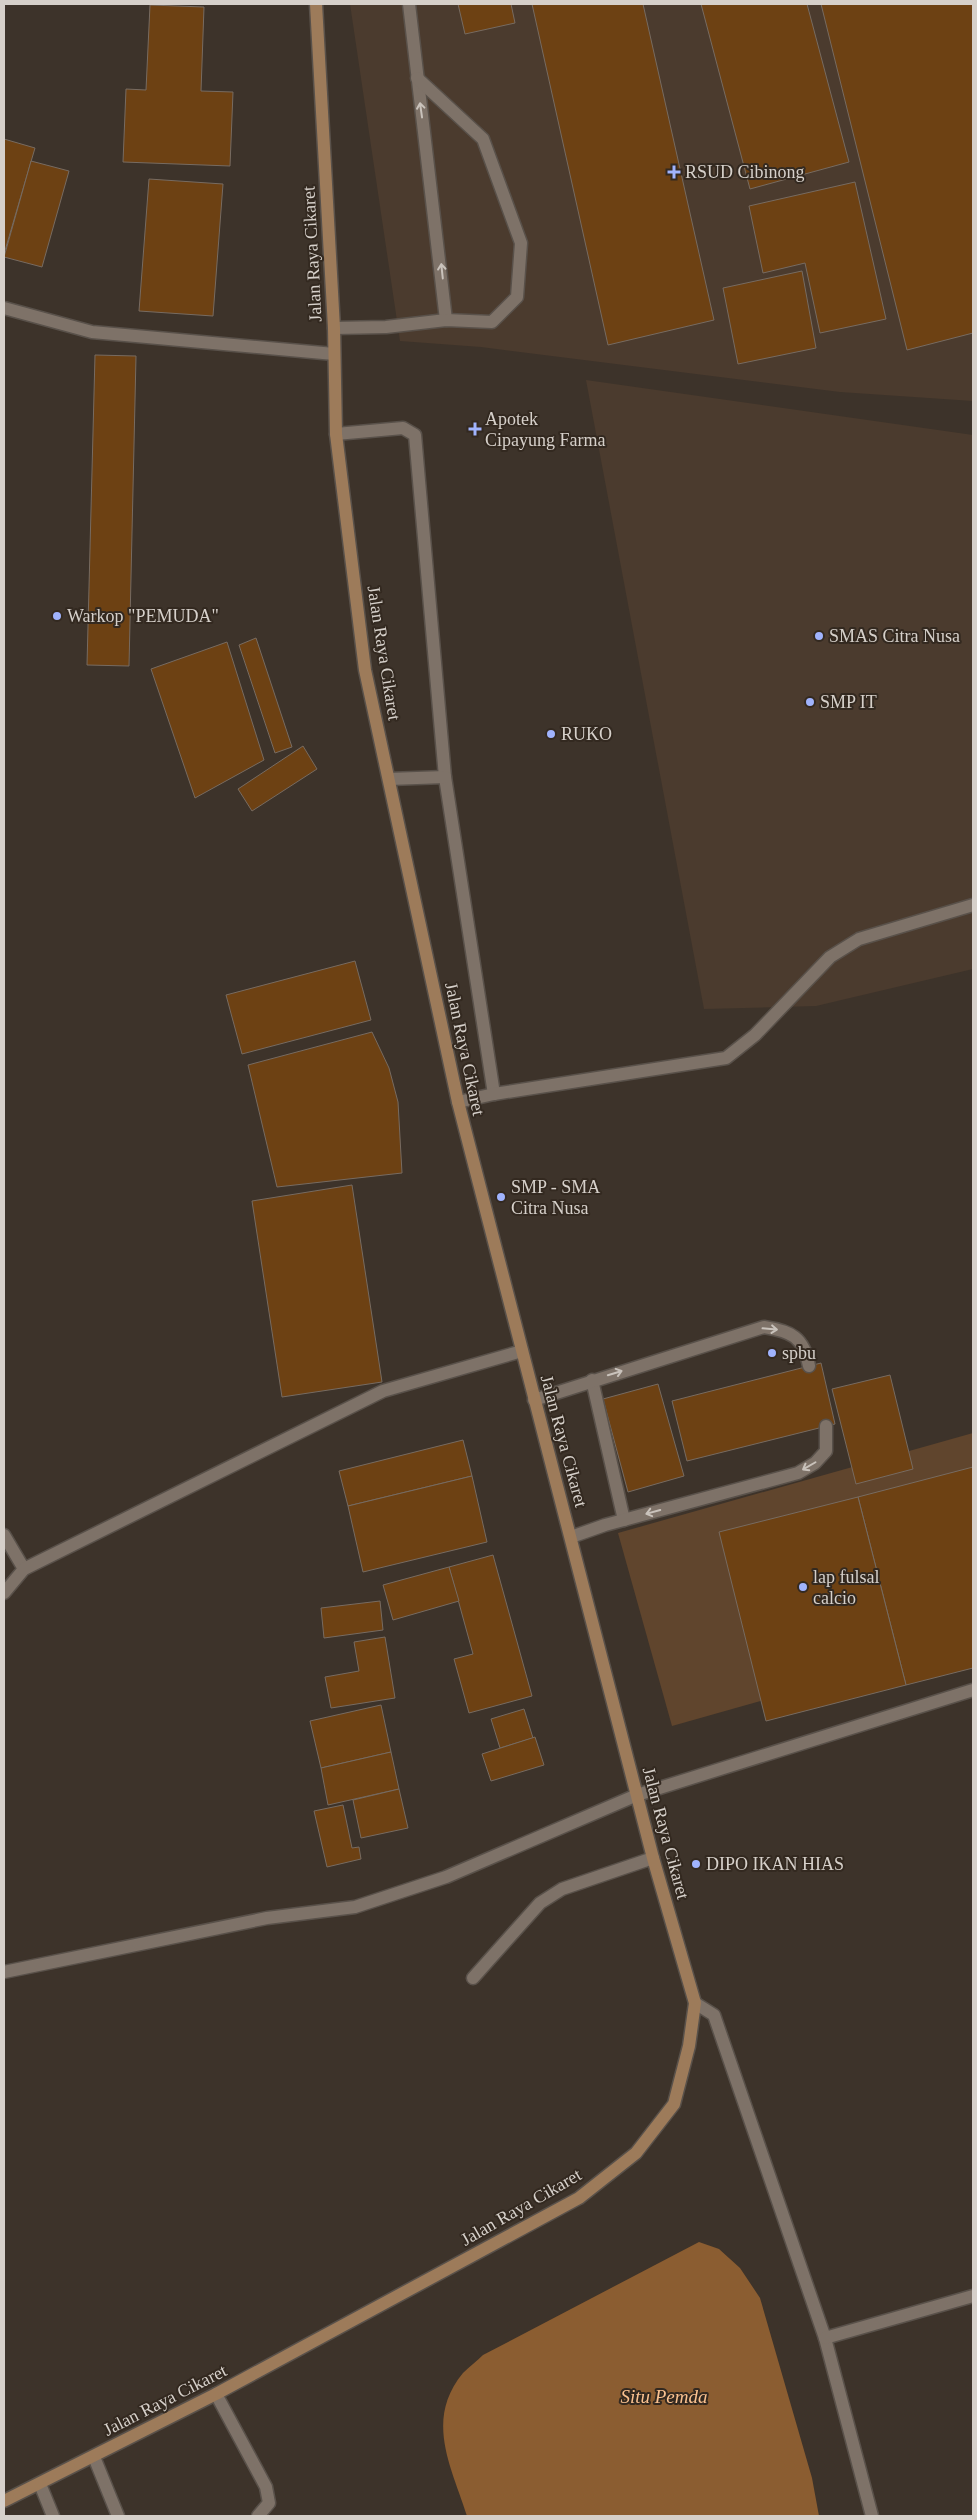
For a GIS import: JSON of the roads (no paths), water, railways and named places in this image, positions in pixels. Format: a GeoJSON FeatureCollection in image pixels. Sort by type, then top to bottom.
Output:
{"type":"FeatureCollection","features":[{"type":"Feature","properties":{"kind":"main road","name":"Jalan Raya Cikaret"},"geometry":{"type":"LineString","coordinates":[[4,2501],[216,2394],[579,2198],[636,2153],[674,2104],[689,2046],[695,2003],[653,1858],[458,1102],[366,670],[336,434],[334,328],[316,4]]}},
{"type":"Feature","properties":{"kind":"street"},"geometry":{"type":"LineString","coordinates":[[409,4],[446,320]]}},
{"type":"Feature","properties":{"kind":"street"},"geometry":{"type":"LineString","coordinates":[[334,328],[386,327],[446,320],[492,322],[517,297],[521,243],[483,139],[417,78]]}},
{"type":"Feature","properties":{"kind":"street"},"geometry":{"type":"LineString","coordinates":[[4,308],[92,332],[334,354]]}},
{"type":"Feature","properties":{"kind":"street"},"geometry":{"type":"LineString","coordinates":[[336,434],[403,428],[415,436],[445,776],[494,1094]]}},
{"type":"Feature","properties":{"kind":"street"},"geometry":{"type":"LineString","coordinates":[[389,779],[445,776]]}},
{"type":"Feature","properties":{"kind":"street"},"geometry":{"type":"LineString","coordinates":[[458,1102],[494,1094],[726,1058],[755,1035],[830,957],[859,939],[973,905]]}},
{"type":"Feature","properties":{"kind":"street"},"geometry":{"type":"LineString","coordinates":[[534,1400],[592,1380],[764,1327],[786,1331],[798,1340],[806,1351],[809,1366]]}},
{"type":"Feature","properties":{"kind":"street"},"geometry":{"type":"LineString","coordinates":[[4,1593],[24,1569],[383,1391],[522,1351]]}},
{"type":"Feature","properties":{"kind":"street"},"geometry":{"type":"LineString","coordinates":[[592,1380],[624,1520]]}},
{"type":"Feature","properties":{"kind":"street"},"geometry":{"type":"LineString","coordinates":[[571,1537],[624,1520],[798,1473],[815,1463],[826,1451],[826,1426]]}},
{"type":"Feature","properties":{"kind":"street"},"geometry":{"type":"LineString","coordinates":[[4,1535],[24,1569]]}},
{"type":"Feature","properties":{"kind":"street"},"geometry":{"type":"LineString","coordinates":[[4,1972],[267,1918],[355,1906],[446,1877],[637,1796],[973,1690]]}},
{"type":"Feature","properties":{"kind":"street"},"geometry":{"type":"LineString","coordinates":[[473,1978],[540,1903],[562,1889],[653,1858]]}},
{"type":"Feature","properties":{"kind":"street"},"geometry":{"type":"LineString","coordinates":[[695,2003],[714,2015],[826,2338],[872,2516]]}},
{"type":"Feature","properties":{"kind":"street"},"geometry":{"type":"LineString","coordinates":[[826,2338],[973,2296]]}},
{"type":"Feature","properties":{"kind":"street"},"geometry":{"type":"LineString","coordinates":[[216,2394],[266,2487],[269,2503],[258,2516]]}},
{"type":"Feature","properties":{"kind":"street"},"geometry":{"type":"LineString","coordinates":[[94,2457],[118,2516]]}},
{"type":"Feature","properties":{"kind":"street"},"geometry":{"type":"LineString","coordinates":[[40,2484],[53,2516]]}},
{"type":"Feature","properties":{"kind":"water","name":"Situ Pemda"},"geometry":{"type":"Polygon","coordinates":[[[699,2242],[719,2249],[740,2268],[760,2298],[812,2478],[819,2516],[467,2516],[449,2462],[443,2426],[445,2408],[451,2391],[463,2373],[483,2355],[699,2242]]]}},
{"type":"Feature","properties":{"kind":"place","name":"RSUD Cibinong"},"geometry":{"type":"Point","coordinates":[674,172]}},
{"type":"Feature","properties":{"kind":"place","name":"Apotek Cipayung Farma"},"geometry":{"type":"Point","coordinates":[475,429]}},
{"type":"Feature","properties":{"kind":"place","name":"Warkop \"PEMUDA\""},"geometry":{"type":"Point","coordinates":[57,616]}},
{"type":"Feature","properties":{"kind":"place","name":"SMAS Citra Nusa"},"geometry":{"type":"Point","coordinates":[819,636]}},
{"type":"Feature","properties":{"kind":"place","name":"SMP IT"},"geometry":{"type":"Point","coordinates":[810,702]}},
{"type":"Feature","properties":{"kind":"place","name":"RUKO"},"geometry":{"type":"Point","coordinates":[551,734]}},
{"type":"Feature","properties":{"kind":"place","name":"SMP - SMA Citra Nusa"},"geometry":{"type":"Point","coordinates":[501,1197]}},
{"type":"Feature","properties":{"kind":"place","name":"spbu"},"geometry":{"type":"Point","coordinates":[772,1353]}},
{"type":"Feature","properties":{"kind":"place","name":"lap fulsal calcio"},"geometry":{"type":"Point","coordinates":[803,1587]}},
{"type":"Feature","properties":{"kind":"place","name":"DIPO IKAN HIAS"},"geometry":{"type":"Point","coordinates":[696,1864]}}]}
